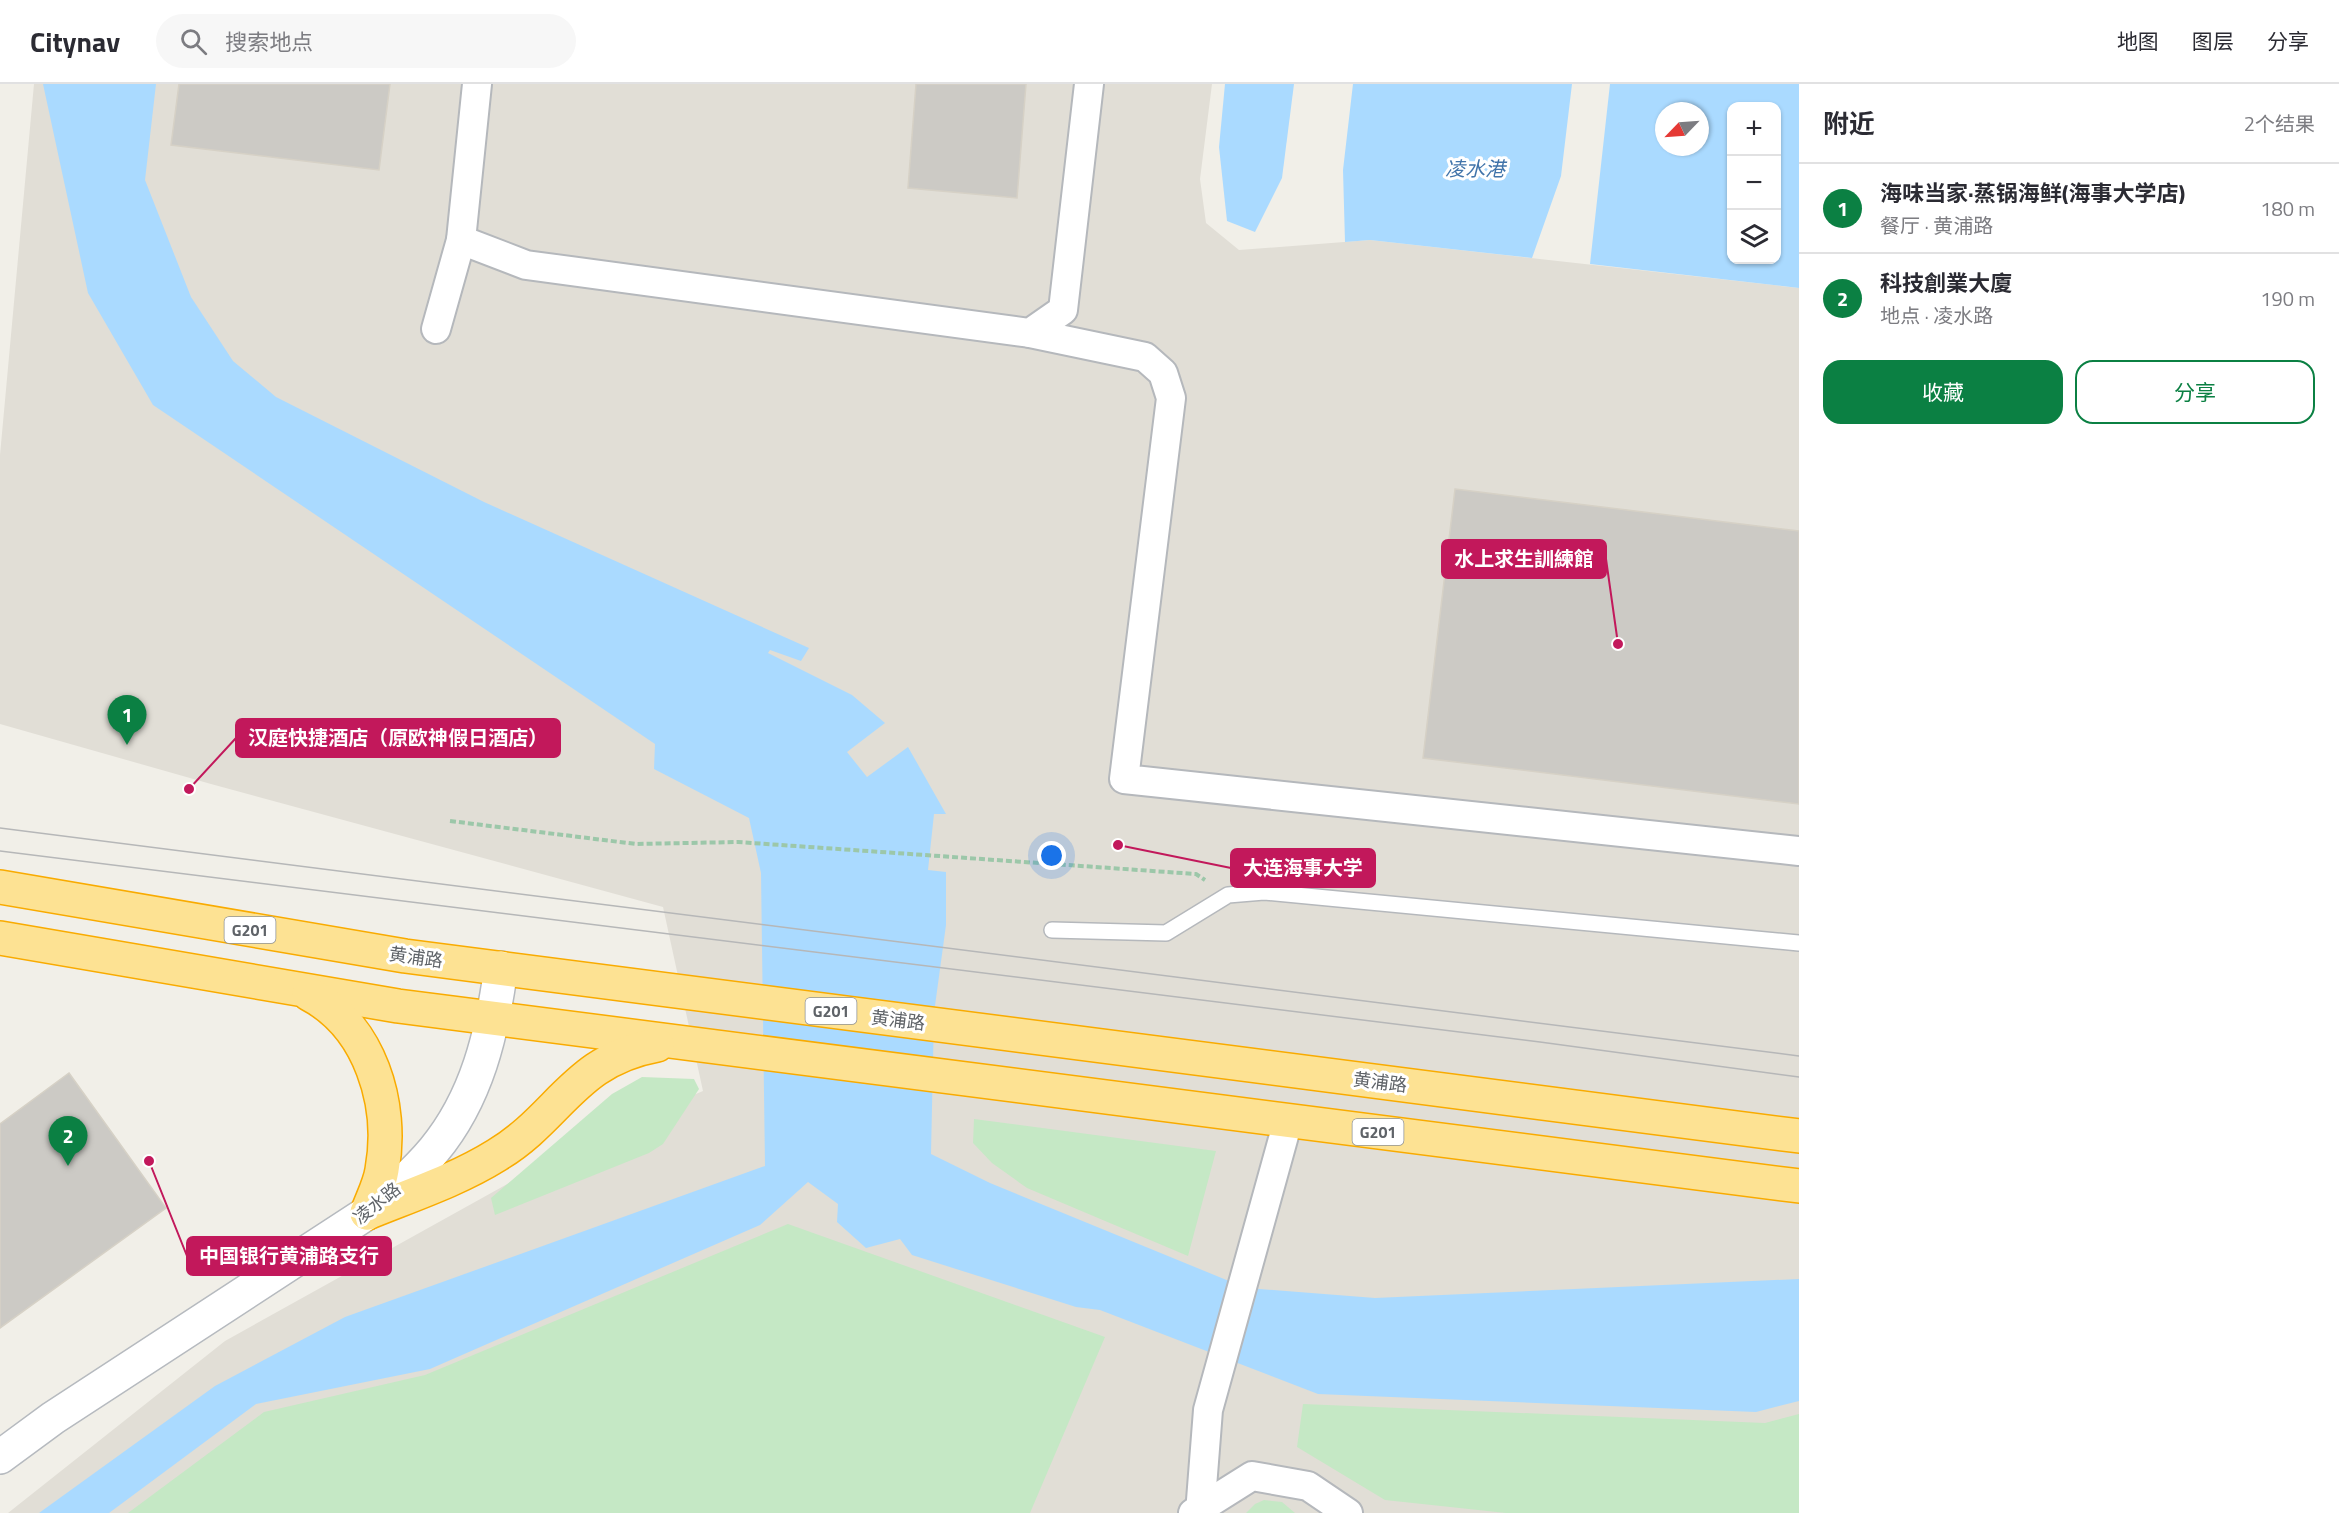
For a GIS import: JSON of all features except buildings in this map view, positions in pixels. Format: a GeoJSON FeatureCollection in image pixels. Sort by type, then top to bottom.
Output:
{"type":"FeatureCollection","features":[{"type":"Feature","properties":{"kind":"highway","name":"黄浦路"},"geometry":{"type":"LineString","coordinates":[[0,887],[405,956],[1799,1136]]}},
{"type":"Feature","properties":{"kind":"highway","name":"G201"},"geometry":{"type":"LineString","coordinates":[[0,938],[398,1006],[1799,1186]]}},
{"type":"Feature","properties":{"kind":"highway"},"geometry":{"type":"LineString","coordinates":[[299,989],[328,1004],[353,1030],[369,1060],[380,1095],[386,1133],[383,1161],[367,1213]]}},
{"type":"Feature","properties":{"kind":"highway"},"geometry":{"type":"LineString","coordinates":[[367,1213],[454,1178],[498,1155],[529,1132],[585,1076],[608,1060],[641,1048],[687,1044]]}},
{"type":"Feature","properties":{"kind":"main road","name":"凌水路"},"geometry":{"type":"LineString","coordinates":[[0,1457],[53,1418],[367,1213],[403,1183],[435,1150],[462,1106],[481,1068],[494,1019],[501,968]]}},
{"type":"Feature","properties":{"kind":"street"},"geometry":{"type":"LineString","coordinates":[[436,328],[461,240],[477,84]]}},
{"type":"Feature","properties":{"kind":"street"},"geometry":{"type":"LineString","coordinates":[[1030,333],[1063,310],[1089,84]]}},
{"type":"Feature","properties":{"kind":"street"},"geometry":{"type":"LineString","coordinates":[[461,240],[526,265],[1030,333],[1145,357],[1163,374],[1170,398],[1124,779],[1799,851]]}},
{"type":"Feature","properties":{"kind":"street"},"geometry":{"type":"LineString","coordinates":[[1198,1511],[1208,1410],[1288,1121]]}},
{"type":"Feature","properties":{"kind":"street"},"geometry":{"type":"LineString","coordinates":[[1198,1511],[1252,1476],[1308,1486],[1348,1513]]}},
{"type":"Feature","properties":{"kind":"lane"},"geometry":{"type":"LineString","coordinates":[[1052,930],[1166,933],[1228,895],[1264,892],[1799,943]]}},
{"type":"Feature","properties":{"kind":"path"},"geometry":{"type":"LineString","coordinates":[[450,821],[636,844],[738,842],[1196,874],[1228,895]]}},
{"type":"Feature","properties":{"kind":"shaded area"},"geometry":{"type":"Polygon","coordinates":[[[34,84],[1212,84],[1200,179],[1206,223],[1239,250],[1370,240],[1799,288],[1799,1513],[8,1513],[225,1341],[588,1139],[703,1091],[663,907],[0,724],[0,455],[34,84]]]}},
{"type":"Feature","properties":{"kind":"green space"},"geometry":{"type":"Polygon","coordinates":[[[642,1077],[694,1079],[699,1089],[663,1144],[649,1153],[495,1215],[491,1198],[612,1094],[642,1077]]]}},
{"type":"Feature","properties":{"kind":"green space"},"geometry":{"type":"Polygon","coordinates":[[[974,1119],[1216,1151],[1188,1256],[1027,1188],[992,1163],[973,1143],[974,1119]]]}},
{"type":"Feature","properties":{"kind":"green space"},"geometry":{"type":"Polygon","coordinates":[[[788,1224],[1105,1337],[1030,1513],[128,1513],[264,1412],[425,1375],[788,1224]]]}},
{"type":"Feature","properties":{"kind":"green space"},"geometry":{"type":"Polygon","coordinates":[[[1303,1404],[1765,1423],[1799,1414],[1799,1513],[1506,1513],[1385,1500],[1297,1447],[1303,1404]]]}},
{"type":"Feature","properties":{"kind":"green space"},"geometry":{"type":"Polygon","coordinates":[[[1264,1500],[1282,1502],[1295,1513],[1246,1513],[1255,1504],[1264,1500]]]}},
{"type":"Feature","properties":{"kind":"water"},"geometry":{"type":"Polygon","coordinates":[[[43,84],[156,84],[145,180],[191,297],[233,361],[276,397],[484,502],[809,648],[801,661],[770,650],[768,653],[852,695],[885,723],[847,752],[867,777],[908,747],[946,814],[934,814],[928,870],[946,872],[946,925],[934,1013],[931,1154],[990,1183],[1246,1288],[1375,1298],[1799,1279],[1799,1401],[1756,1412],[1318,1394],[1100,1310],[1076,1307],[912,1255],[900,1239],[866,1248],[837,1222],[838,1204],[808,1182],[760,1225],[430,1369],[256,1404],[109,1513],[39,1513],[215,1386],[345,1317],[765,1166],[761,873],[749,818],[654,769],[655,744],[153,405],[88,293],[43,84]]]}},
{"type":"Feature","properties":{"kind":"water"},"geometry":{"type":"Polygon","coordinates":[[[1225,84],[1294,84],[1282,178],[1255,232],[1227,221],[1219,147],[1225,84]]]}},
{"type":"Feature","properties":{"kind":"water","name":"凌水港"},"geometry":{"type":"Polygon","coordinates":[[[1353,84],[1572,84],[1561,176],[1532,258],[1370,240],[1345,242],[1343,170],[1353,84]]]}},
{"type":"Feature","properties":{"kind":"water"},"geometry":{"type":"Polygon","coordinates":[[[1610,84],[1799,84],[1799,288],[1590,264],[1610,84]]]}},
{"type":"Feature","properties":{"kind":"tram line"},"geometry":{"type":"LineString","coordinates":[[0,828],[1799,1056]]}},
{"type":"Feature","properties":{"kind":"tram line"},"geometry":{"type":"LineString","coordinates":[[0,851],[1540,1042],[1799,1077]]}},
{"type":"Feature","properties":{"kind":"place","name":"水上求生訓練館"},"geometry":{"type":"Point","coordinates":[1618,644]}},
{"type":"Feature","properties":{"kind":"place","name":"海味当家·蒸锅海鲜(海事大学店)"},"geometry":{"type":"Point","coordinates":[127,745]}},
{"type":"Feature","properties":{"kind":"place","name":"汉庭快捷酒店（原欧神假日酒店）"},"geometry":{"type":"Point","coordinates":[189,789]}},
{"type":"Feature","properties":{"kind":"place","name":"大连海事大学"},"geometry":{"type":"Point","coordinates":[1118,845]}},
{"type":"Feature","properties":{"kind":"place","name":"中国银行黄浦路支行"},"geometry":{"type":"Point","coordinates":[149,1161]}},
{"type":"Feature","properties":{"kind":"place","name":"科技創業大廈"},"geometry":{"type":"Point","coordinates":[68,1166]}}]}
